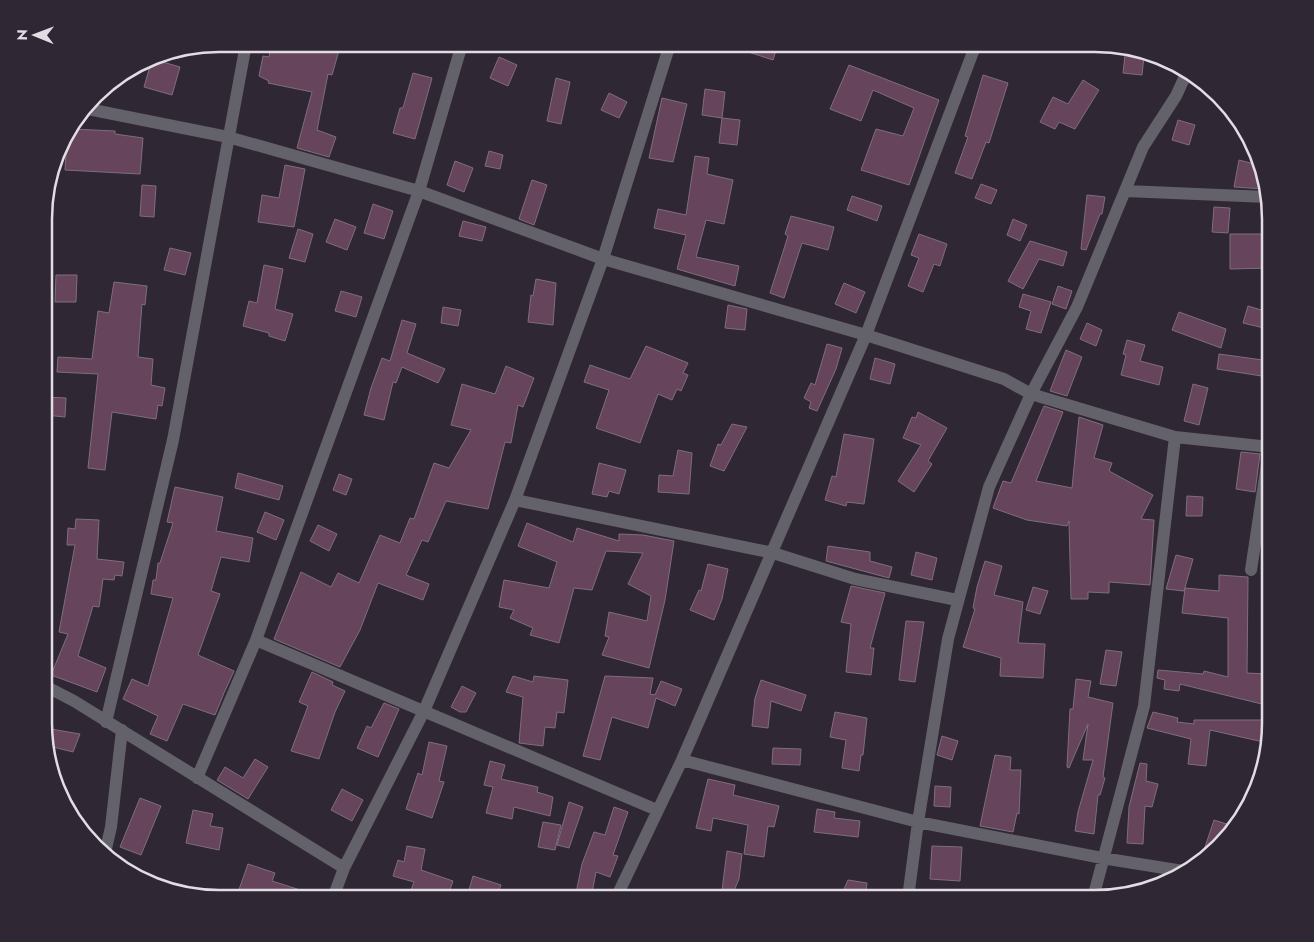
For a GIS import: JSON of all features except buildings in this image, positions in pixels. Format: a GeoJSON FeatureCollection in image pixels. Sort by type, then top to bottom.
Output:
{"type":"FeatureCollection","features":[{"type":"Feature","properties":{"kind":"street"},"geometry":{"type":"LineString","coordinates":[[106,722],[173,440],[244,52]]}},
{"type":"Feature","properties":{"kind":"street"},"geometry":{"type":"LineString","coordinates":[[197,778],[256,640],[419,191],[460,52]]}},
{"type":"Feature","properties":{"kind":"street"},"geometry":{"type":"LineString","coordinates":[[336,889],[344,868],[424,711],[515,500],[603,259],[667,53]]}},
{"type":"Feature","properties":{"kind":"street"},"geometry":{"type":"LineString","coordinates":[[620,889],[682,760],[866,335],[973,53]]}},
{"type":"Feature","properties":{"kind":"street"},"geometry":{"type":"LineString","coordinates":[[909,890],[918,822],[948,639],[989,487],[1031,394],[1077,307],[1143,147],[1176,96],[1184,79]]}},
{"type":"Feature","properties":{"kind":"street"},"geometry":{"type":"LineString","coordinates":[[95,109],[228,137],[419,191],[603,259],[866,335],[1004,379],[1031,394],[1175,437],[1261,445]]}},
{"type":"Feature","properties":{"kind":"street"},"geometry":{"type":"LineString","coordinates":[[1126,191],[1260,197]]}},
{"type":"Feature","properties":{"kind":"street"},"geometry":{"type":"LineString","coordinates":[[1095,890],[1144,706],[1175,437]]}},
{"type":"Feature","properties":{"kind":"street"},"geometry":{"type":"LineString","coordinates":[[515,500],[773,553],[856,579],[957,600]]}},
{"type":"Feature","properties":{"kind":"street"},"geometry":{"type":"LineString","coordinates":[[1251,570],[1261,505]]}},
{"type":"Feature","properties":{"kind":"street"},"geometry":{"type":"LineString","coordinates":[[256,640],[657,810]]}},
{"type":"Feature","properties":{"kind":"street"},"geometry":{"type":"LineString","coordinates":[[53,690],[122,730],[344,868]]}},
{"type":"Feature","properties":{"kind":"street"},"geometry":{"type":"LineString","coordinates":[[107,845],[111,827],[122,730]]}},
{"type":"Feature","properties":{"kind":"street"},"geometry":{"type":"LineString","coordinates":[[682,760],[918,822],[1102,858],[1172,869]]}}]}
